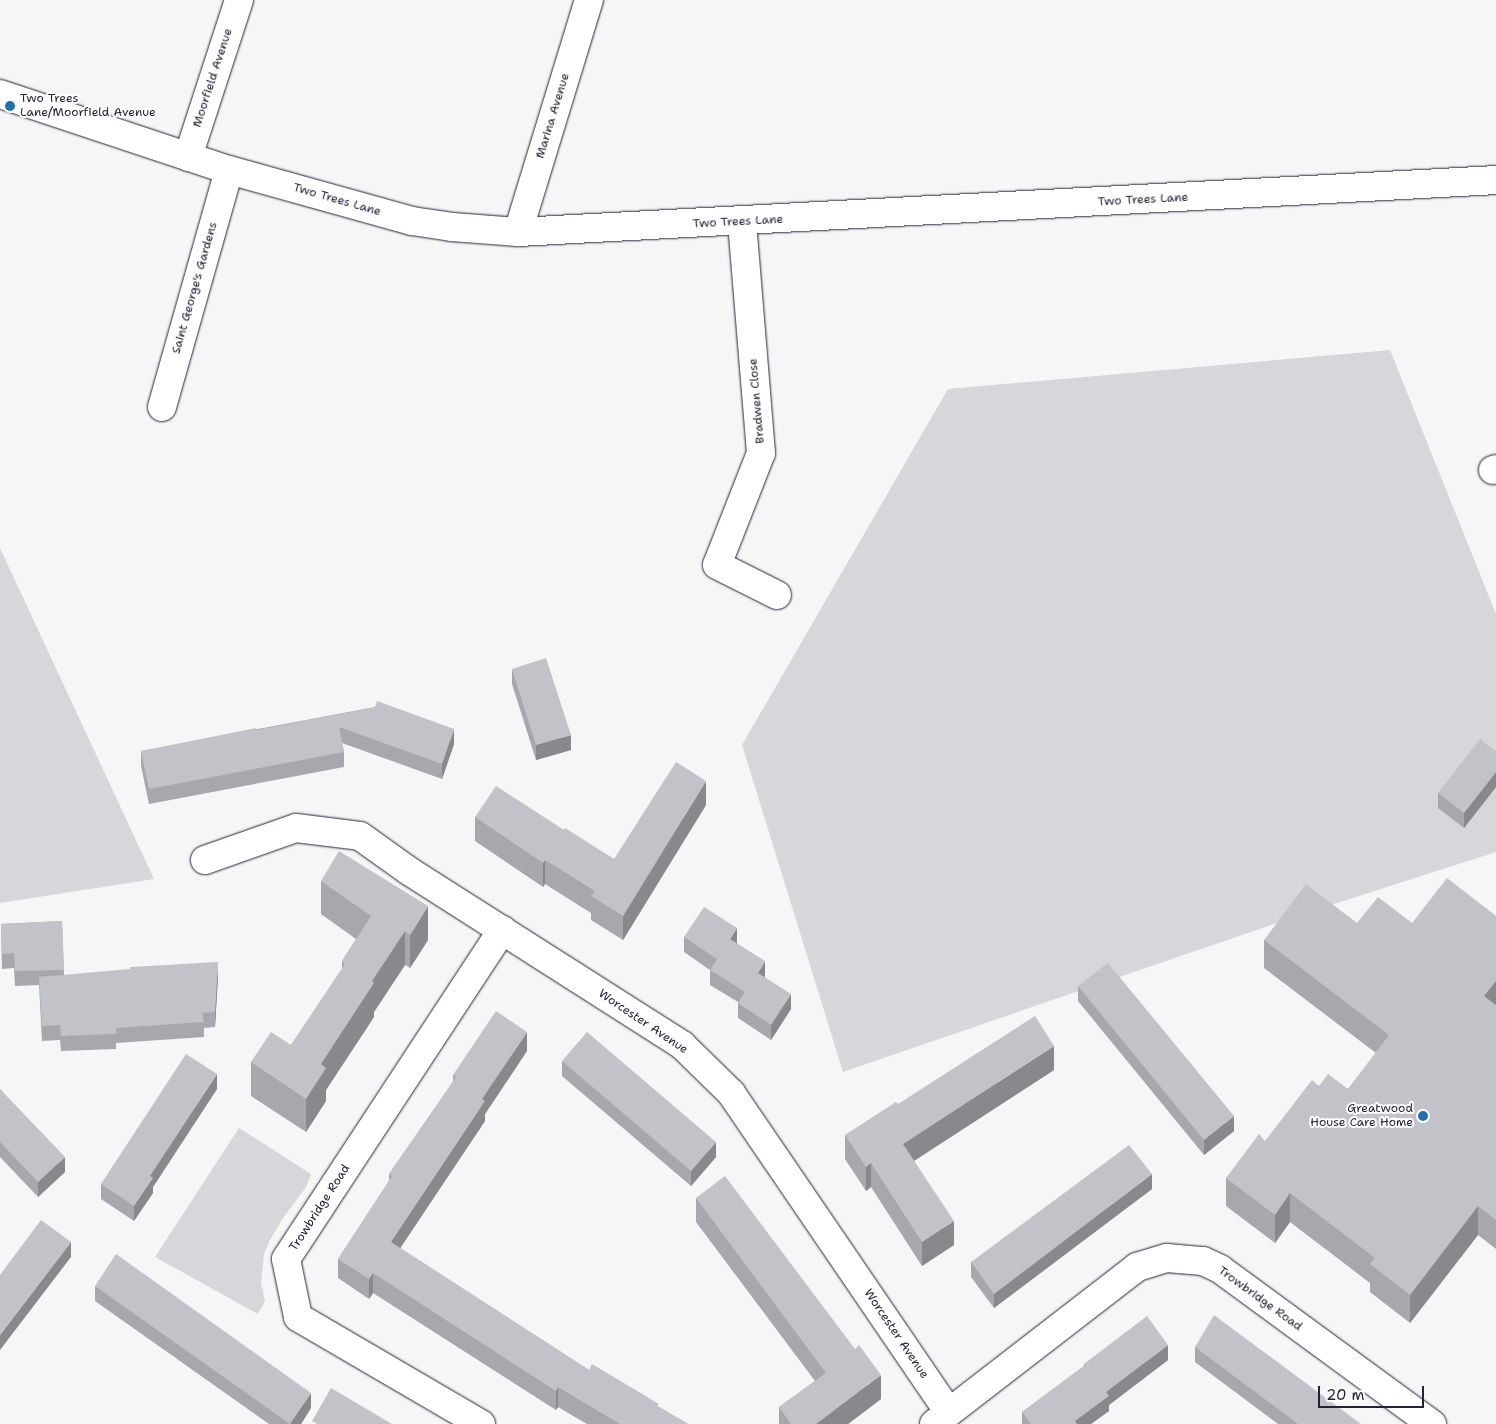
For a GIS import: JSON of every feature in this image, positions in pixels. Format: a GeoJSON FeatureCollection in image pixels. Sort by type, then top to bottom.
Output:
{"type":"FeatureCollection","features":[{"type":"Feature","properties":{"kind":"street","name":"Moorfield Avenue"},"geometry":{"type":"LineString","coordinates":[[188,157],[238,0]]}},
{"type":"Feature","properties":{"kind":"street","name":"Marina Avenue"},"geometry":{"type":"LineString","coordinates":[[518,232],[589,0]]}},
{"type":"Feature","properties":{"kind":"street","name":"Two Trees Lane"},"geometry":{"type":"LineString","coordinates":[[0,94],[228,170],[412,221],[452,227],[518,232],[742,222],[1496,180]]}},
{"type":"Feature","properties":{"kind":"street","name":"Saint George's Gardens"},"geometry":{"type":"LineString","coordinates":[[162,407],[228,170]]}},
{"type":"Feature","properties":{"kind":"street","name":"Bradwen Close"},"geometry":{"type":"LineString","coordinates":[[742,222],[761,453],[717,565],[777,595]]}},
{"type":"Feature","properties":{"kind":"street","name":"Worcester Avenue"},"geometry":{"type":"LineString","coordinates":[[205,860],[296,828],[360,836],[502,930],[682,1045],[731,1093],[942,1418]]}},
{"type":"Feature","properties":{"kind":"street","name":"Trowbridge Road"},"geometry":{"type":"LineString","coordinates":[[481,1424],[298,1317],[286,1259],[502,930]]}},
{"type":"Feature","properties":{"kind":"street","name":"Trowbridge Road"},"geometry":{"type":"LineString","coordinates":[[942,1418],[1137,1267],[1167,1258],[1203,1261],[1220,1269],[1432,1424]]}},
{"type":"Feature","properties":{"kind":"shaded area"},"geometry":{"type":"Polygon","coordinates":[[[1390,350],[1496,614],[1496,852],[1306,913],[843,1072],[742,745],[948,389],[1390,350]]]}},
{"type":"Feature","properties":{"kind":"shaded area"},"geometry":{"type":"Polygon","coordinates":[[[0,548],[154,879],[0,903],[0,548]]]}},
{"type":"Feature","properties":{"kind":"shaded area"},"geometry":{"type":"Polygon","coordinates":[[[239,1128],[311,1174],[306,1187],[283,1218],[264,1254],[261,1283],[265,1301],[258,1314],[155,1257],[239,1128]]]}},
{"type":"Feature","properties":{"kind":"building"},"geometry":{"type":"Polygon","coordinates":[[[546,658],[571,735],[536,745],[512,669],[546,658]]]}},
{"type":"Feature","properties":{"kind":"building"},"geometry":{"type":"Polygon","coordinates":[[[377,701],[454,729],[442,764],[339,727],[344,752],[149,789],[141,751],[375,707],[377,701]]]}},
{"type":"Feature","properties":{"kind":"building"},"geometry":{"type":"Polygon","coordinates":[[[1480,739],[1496,751],[1496,772],[1464,813],[1438,793],[1480,739]]]}},
{"type":"Feature","properties":{"kind":"building"},"geometry":{"type":"Polygon","coordinates":[[[676,762],[706,781],[623,916],[591,896],[595,891],[545,860],[543,863],[475,817],[496,786],[564,830],[565,828],[614,859],[676,762]]]}},
{"type":"Feature","properties":{"kind":"building"},"geometry":{"type":"Polygon","coordinates":[[[339,851],[428,906],[410,935],[405,931],[372,981],[374,983],[321,1064],[326,1068],[306,1099],[251,1062],[271,1032],[291,1045],[345,964],[342,961],[371,916],[321,881],[339,851]]]}},
{"type":"Feature","properties":{"kind":"building","name":"Greatwood House Care Home"},"geometry":{"type":"Polygon","coordinates":[[[1447,878],[1496,916],[1496,981],[1484,996],[1496,1005],[1496,1220],[1478,1206],[1410,1295],[1370,1264],[1375,1258],[1290,1193],[1275,1215],[1226,1178],[1259,1134],[1265,1141],[1312,1080],[1319,1086],[1328,1074],[1348,1089],[1389,1035],[1264,940],[1306,884],[1357,923],[1378,897],[1412,923],[1447,878]]]}},
{"type":"Feature","properties":{"kind":"building"},"geometry":{"type":"Polygon","coordinates":[[[704,907],[737,928],[730,939],[765,961],[758,973],[791,994],[771,1025],[738,1003],[745,992],[710,970],[726,945],[717,959],[684,937],[704,907]]]}},
{"type":"Feature","properties":{"kind":"building"},"geometry":{"type":"Polygon","coordinates":[[[62,921],[64,970],[15,971],[14,953],[2,954],[1,924],[62,921]]]}},
{"type":"Feature","properties":{"kind":"building"},"geometry":{"type":"Polygon","coordinates":[[[218,962],[215,1012],[202,1013],[204,1022],[116,1028],[116,1034],[61,1036],[60,1025],[42,1026],[39,977],[130,969],[130,967],[218,962]]]}},
{"type":"Feature","properties":{"kind":"building"},"geometry":{"type":"Polygon","coordinates":[[[1108,963],[1234,1116],[1204,1140],[1078,986],[1108,963]]]}},
{"type":"Feature","properties":{"kind":"building"},"geometry":{"type":"Polygon","coordinates":[[[496,1011],[527,1032],[482,1099],[485,1101],[391,1242],[589,1370],[592,1364],[659,1404],[657,1406],[688,1424],[620,1424],[558,1387],[556,1391],[373,1273],[369,1279],[338,1259],[392,1176],[389,1174],[456,1077],[453,1075],[496,1011]]]}},
{"type":"Feature","properties":{"kind":"building"},"geometry":{"type":"Polygon","coordinates":[[[1035,1016],[1054,1046],[903,1144],[954,1221],[922,1242],[871,1163],[866,1167],[845,1135],[896,1102],[898,1104],[1035,1016]]]}},
{"type":"Feature","properties":{"kind":"building"},"geometry":{"type":"Polygon","coordinates":[[[587,1032],[716,1142],[691,1171],[562,1061],[587,1032]]]}},
{"type":"Feature","properties":{"kind":"building"},"geometry":{"type":"Polygon","coordinates":[[[186,1054],[217,1074],[150,1176],[153,1178],[134,1206],[101,1184],[186,1054]]]}},
{"type":"Feature","properties":{"kind":"building"},"geometry":{"type":"Polygon","coordinates":[[[0,1089],[65,1157],[38,1182],[0,1142],[0,1089]]]}},
{"type":"Feature","properties":{"kind":"building"},"geometry":{"type":"Polygon","coordinates":[[[1129,1145],[1152,1174],[994,1294],[971,1262],[1129,1145]]]}},
{"type":"Feature","properties":{"kind":"building"},"geometry":{"type":"Polygon","coordinates":[[[725,1176],[855,1349],[859,1345],[881,1375],[816,1424],[791,1424],[779,1407],[826,1373],[696,1198],[725,1176]]]}},
{"type":"Feature","properties":{"kind":"building"},"geometry":{"type":"Polygon","coordinates":[[[41,1220],[71,1242],[0,1335],[0,1275],[41,1220]]]}},
{"type":"Feature","properties":{"kind":"building"},"geometry":{"type":"Polygon","coordinates":[[[116,1254],[311,1393],[290,1424],[95,1286],[116,1254]]]}},
{"type":"Feature","properties":{"kind":"building"},"geometry":{"type":"Polygon","coordinates":[[[1214,1315],[1361,1424],[1298,1424],[1195,1347],[1214,1315]]]}},
{"type":"Feature","properties":{"kind":"building"},"geometry":{"type":"Polygon","coordinates":[[[1147,1316],[1168,1345],[1106,1392],[1109,1396],[1075,1421],[1077,1424],[1031,1424],[1022,1412],[1086,1365],[1084,1364],[1147,1316]]]}},
{"type":"Feature","properties":{"kind":"building"},"geometry":{"type":"Polygon","coordinates":[[[331,1388],[392,1424],[317,1424],[312,1421],[331,1388]]]}},
{"type":"Feature","properties":{"kind":"place","name":"Two Trees Lane/Moorfield Avenue"},"geometry":{"type":"Point","coordinates":[10,106]}},
{"type":"Feature","properties":{"kind":"place","name":"Greatwood House Care Home"},"geometry":{"type":"Point","coordinates":[1423,1116]}}]}
